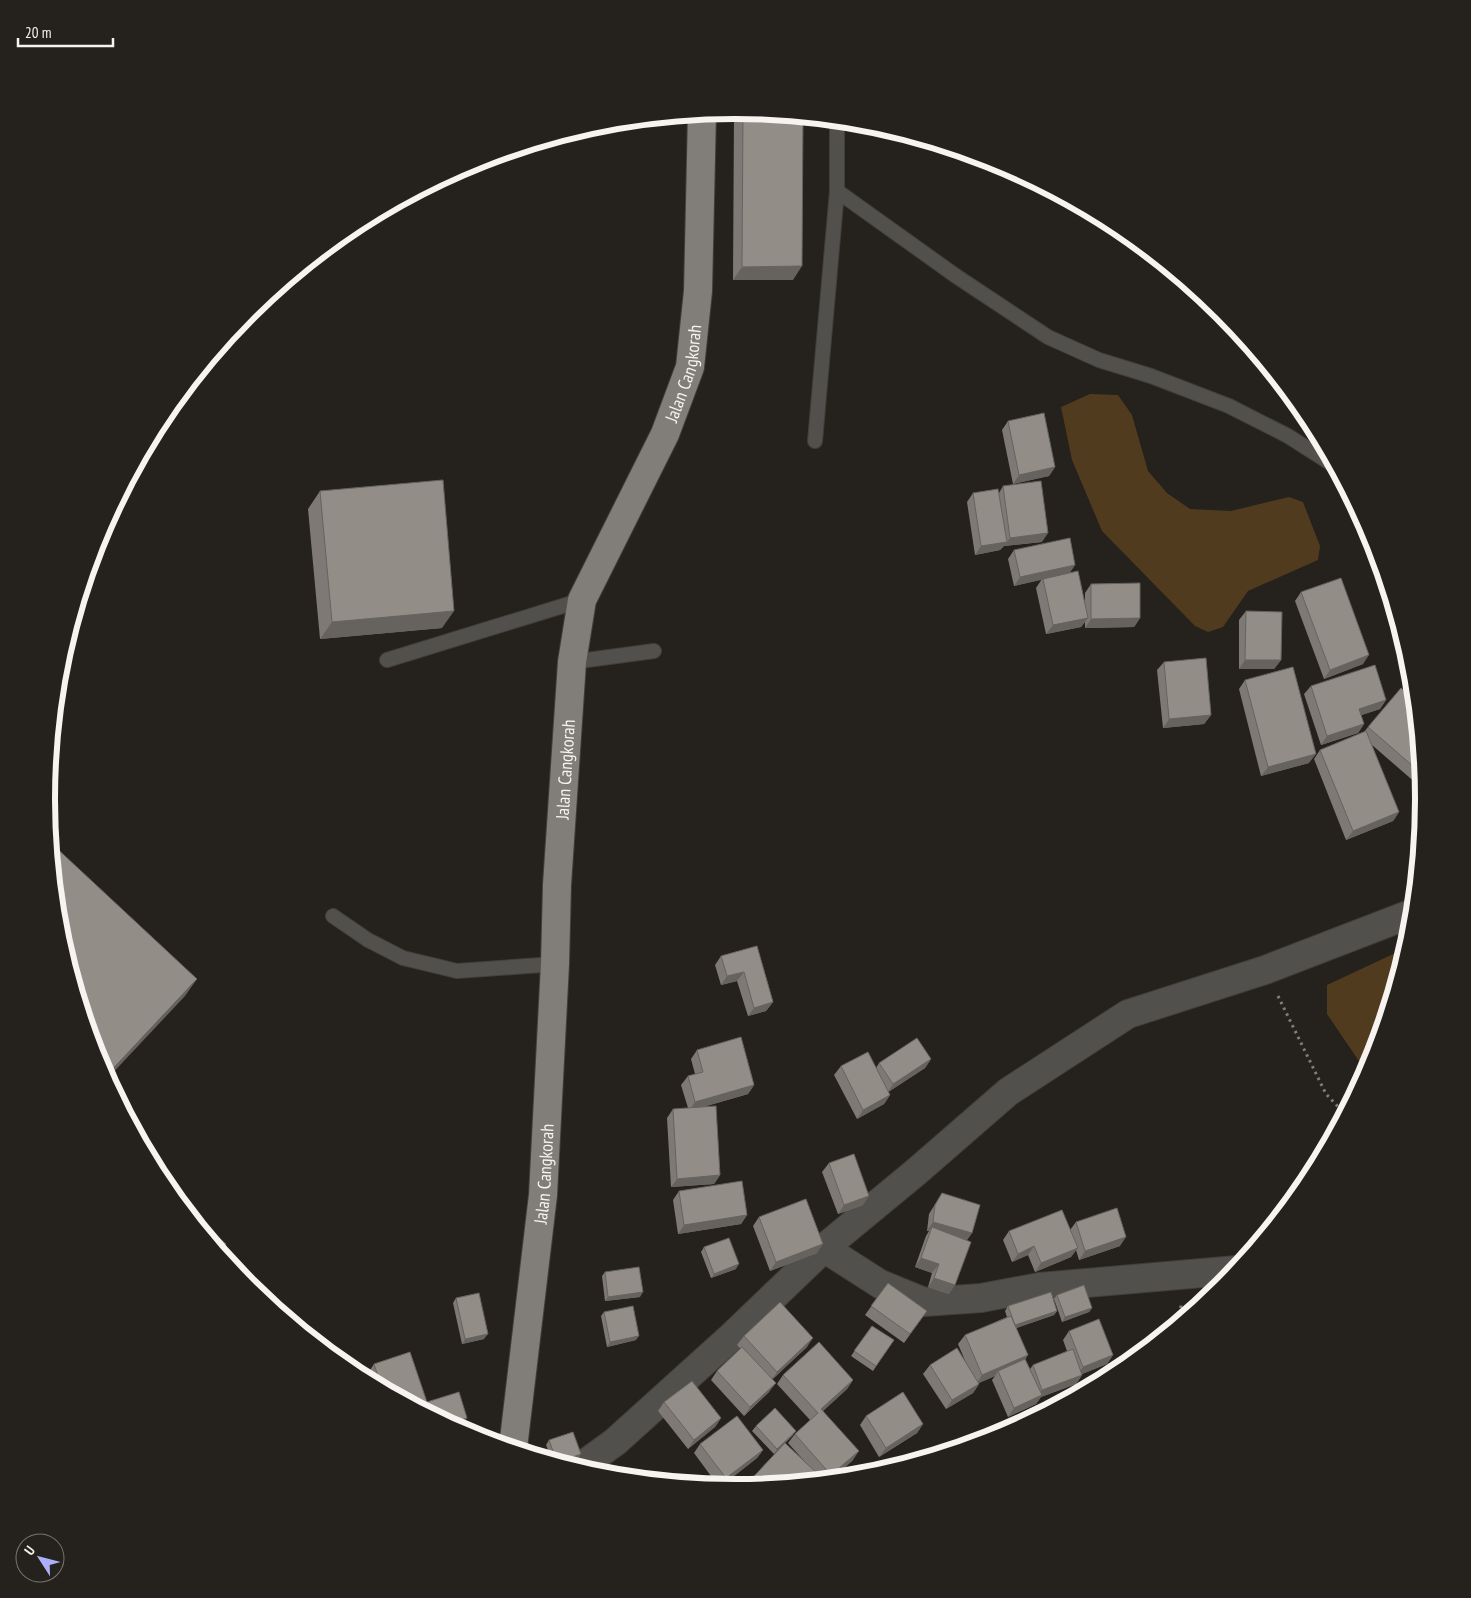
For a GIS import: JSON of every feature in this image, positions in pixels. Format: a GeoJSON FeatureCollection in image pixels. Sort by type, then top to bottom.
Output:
{"type":"FeatureCollection","features":[{"type":"Feature","properties":{"kind":"main road","name":"Jalan Cangkorah"},"geometry":{"type":"LineString","coordinates":[[514,1442],[543,1195],[555,964],[557,885],[572,662],[582,600],[665,434],[690,367],[698,291],[702,120]]}},
{"type":"Feature","properties":{"kind":"street"},"geometry":{"type":"LineString","coordinates":[[587,1462],[615,1442],[722,1345],[824,1248],[916,1172],[1008,1092],[1128,1014],[1265,970],[1406,916]]}},
{"type":"Feature","properties":{"kind":"street"},"geometry":{"type":"LineString","coordinates":[[824,1248],[880,1284],[924,1302],[981,1298],[1040,1287],[1225,1271]]}},
{"type":"Feature","properties":{"kind":"lane"},"geometry":{"type":"LineString","coordinates":[[815,441],[837,190],[837,126]]}},
{"type":"Feature","properties":{"kind":"lane"},"geometry":{"type":"LineString","coordinates":[[837,190],[956,276],[1048,337],[1099,360],[1151,376],[1229,406],[1288,436],[1326,460]]}},
{"type":"Feature","properties":{"kind":"lane"},"geometry":{"type":"LineString","coordinates":[[386,660],[582,600]]}},
{"type":"Feature","properties":{"kind":"lane"},"geometry":{"type":"LineString","coordinates":[[572,662],[654,651]]}},
{"type":"Feature","properties":{"kind":"lane"},"geometry":{"type":"LineString","coordinates":[[334,916],[368,940],[403,958],[457,971],[555,964]]}},
{"type":"Feature","properties":{"kind":"path"},"geometry":{"type":"LineString","coordinates":[[1265,970],[1326,1094],[1341,1110]]}},
{"type":"Feature","properties":{"kind":"shaded area"},"geometry":{"type":"Polygon","coordinates":[[[1090,394],[1118,395],[1132,415],[1148,471],[1167,493],[1190,509],[1231,511],[1289,497],[1303,502],[1320,546],[1318,560],[1248,591],[1223,627],[1208,632],[1195,626],[1102,531],[1072,460],[1061,407],[1090,394]]]}},
{"type":"Feature","properties":{"kind":"shaded area"},"geometry":{"type":"Polygon","coordinates":[[[1398,951],[1380,1018],[1361,1065],[1327,1014],[1327,985],[1398,951]]]}},
{"type":"Feature","properties":{"kind":"building"},"geometry":{"type":"Polygon","coordinates":[[[743,118],[803,122],[802,266],[742,267],[743,118]]]}},
{"type":"Feature","properties":{"kind":"building"},"geometry":{"type":"Polygon","coordinates":[[[1044,413],[1055,467],[1019,475],[1008,421],[1044,413]]]}},
{"type":"Feature","properties":{"kind":"building"},"geometry":{"type":"Polygon","coordinates":[[[443,480],[454,611],[332,622],[320,491],[443,480]]]}},
{"type":"Feature","properties":{"kind":"building"},"geometry":{"type":"Polygon","coordinates":[[[1041,481],[1048,533],[1010,538],[1003,486],[1041,481]]]}},
{"type":"Feature","properties":{"kind":"building"},"geometry":{"type":"Polygon","coordinates":[[[998,489],[1007,542],[981,546],[973,493],[998,489]]]}},
{"type":"Feature","properties":{"kind":"building"},"geometry":{"type":"Polygon","coordinates":[[[1070,538],[1075,565],[1020,577],[1014,550],[1070,538]]]}},
{"type":"Feature","properties":{"kind":"building"},"geometry":{"type":"Polygon","coordinates":[[[1078,571],[1088,618],[1053,625],[1043,579],[1078,571]]]}},
{"type":"Feature","properties":{"kind":"building"},"geometry":{"type":"Polygon","coordinates":[[[1341,578],[1369,655],[1330,670],[1301,592],[1341,578]]]}},
{"type":"Feature","properties":{"kind":"building"},"geometry":{"type":"Polygon","coordinates":[[[1140,583],[1140,618],[1091,619],[1091,584],[1140,583]]]}},
{"type":"Feature","properties":{"kind":"building"},"geometry":{"type":"Polygon","coordinates":[[[1246,611],[1282,612],[1281,660],[1245,660],[1246,611]]]}},
{"type":"Feature","properties":{"kind":"building"},"geometry":{"type":"Polygon","coordinates":[[[1206,658],[1211,715],[1169,719],[1164,662],[1206,658]]]}},
{"type":"Feature","properties":{"kind":"building"},"geometry":{"type":"Polygon","coordinates":[[[1375,665],[1386,700],[1359,709],[1364,724],[1327,736],[1311,686],[1375,665]]]}},
{"type":"Feature","properties":{"kind":"building"},"geometry":{"type":"Polygon","coordinates":[[[1293,667],[1316,754],[1268,767],[1245,680],[1293,667]]]}},
{"type":"Feature","properties":{"kind":"building"},"geometry":{"type":"Polygon","coordinates":[[[1401,688],[1407,693],[1415,768],[1368,727],[1401,688]]]}},
{"type":"Feature","properties":{"kind":"building"},"geometry":{"type":"Polygon","coordinates":[[[1366,731],[1399,812],[1353,831],[1320,750],[1366,731]]]}},
{"type":"Feature","properties":{"kind":"building"},"geometry":{"type":"Polygon","coordinates":[[[56,848],[197,979],[112,1070],[91,1018],[78,975],[68,932],[56,848]]]}},
{"type":"Feature","properties":{"kind":"building"},"geometry":{"type":"Polygon","coordinates":[[[757,946],[773,1002],[754,1008],[744,972],[727,976],[721,956],[757,946]]]}},
{"type":"Feature","properties":{"kind":"building"},"geometry":{"type":"Polygon","coordinates":[[[741,1037],[754,1085],[695,1102],[688,1076],[703,1072],[697,1050],[741,1037]]]}},
{"type":"Feature","properties":{"kind":"building"},"geometry":{"type":"Polygon","coordinates":[[[917,1038],[931,1059],[893,1084],[879,1063],[917,1038]]]}},
{"type":"Feature","properties":{"kind":"building"},"geometry":{"type":"Polygon","coordinates":[[[868,1052],[890,1095],[863,1110],[841,1066],[868,1052]]]}},
{"type":"Feature","properties":{"kind":"building"},"geometry":{"type":"Polygon","coordinates":[[[716,1106],[720,1175],[677,1179],[673,1109],[716,1106]]]}},
{"type":"Feature","properties":{"kind":"building"},"geometry":{"type":"Polygon","coordinates":[[[854,1154],[869,1196],[844,1205],[829,1163],[854,1154]]]}},
{"type":"Feature","properties":{"kind":"building"},"geometry":{"type":"Polygon","coordinates":[[[742,1181],[747,1215],[684,1225],[679,1191],[742,1181]]]}},
{"type":"Feature","properties":{"kind":"building"},"geometry":{"type":"Polygon","coordinates":[[[942,1193],[980,1205],[972,1233],[933,1222],[935,1205],[942,1193]]]}},
{"type":"Feature","properties":{"kind":"building"},"geometry":{"type":"Polygon","coordinates":[[[806,1199],[823,1244],[776,1262],[759,1217],[806,1199]]]}},
{"type":"Feature","properties":{"kind":"building"},"geometry":{"type":"Polygon","coordinates":[[[1117,1208],[1126,1237],[1085,1251],[1076,1222],[1117,1208]]]}},
{"type":"Feature","properties":{"kind":"building"},"geometry":{"type":"Polygon","coordinates":[[[1062,1210],[1078,1248],[1041,1263],[1034,1246],[1018,1254],[1009,1231],[1062,1210]]]}},
{"type":"Feature","properties":{"kind":"building"},"geometry":{"type":"Polygon","coordinates":[[[932,1227],[971,1242],[955,1285],[934,1278],[939,1264],[921,1258],[932,1227]]]}},
{"type":"Feature","properties":{"kind":"building"},"geometry":{"type":"Polygon","coordinates":[[[209,1229],[226,1244],[223,1247],[209,1229]]]}},
{"type":"Feature","properties":{"kind":"building"},"geometry":{"type":"Polygon","coordinates":[[[729,1238],[739,1264],[714,1274],[704,1247],[729,1238]]]}},
{"type":"Feature","properties":{"kind":"building"},"geometry":{"type":"Polygon","coordinates":[[[639,1267],[643,1292],[608,1297],[605,1272],[639,1267]]]}},
{"type":"Feature","properties":{"kind":"building"},"geometry":{"type":"Polygon","coordinates":[[[888,1283],[927,1311],[910,1334],[871,1306],[888,1283]]]}},
{"type":"Feature","properties":{"kind":"building"},"geometry":{"type":"Polygon","coordinates":[[[1084,1285],[1092,1308],[1065,1317],[1057,1295],[1084,1285]]]}},
{"type":"Feature","properties":{"kind":"building"},"geometry":{"type":"Polygon","coordinates":[[[1051,1292],[1057,1311],[1015,1325],[1008,1306],[1051,1292]]]}},
{"type":"Feature","properties":{"kind":"building"},"geometry":{"type":"Polygon","coordinates":[[[479,1293],[488,1334],[465,1339],[456,1298],[479,1293]]]}},
{"type":"Feature","properties":{"kind":"building"},"geometry":{"type":"Polygon","coordinates":[[[780,1302],[813,1338],[777,1372],[744,1336],[780,1302]]]}},
{"type":"Feature","properties":{"kind":"building"},"geometry":{"type":"Polygon","coordinates":[[[633,1306],[639,1336],[610,1342],[604,1312],[633,1306]]]}},
{"type":"Feature","properties":{"kind":"building"},"geometry":{"type":"Polygon","coordinates":[[[1011,1316],[1028,1355],[982,1375],[965,1335],[1011,1316]]]}},
{"type":"Feature","properties":{"kind":"building"},"geometry":{"type":"Polygon","coordinates":[[[1099,1319],[1113,1355],[1083,1367],[1069,1331],[1099,1319]]]}},
{"type":"Feature","properties":{"kind":"building"},"geometry":{"type":"Polygon","coordinates":[[[872,1326],[894,1340],[876,1366],[854,1351],[872,1326]]]}},
{"type":"Feature","properties":{"kind":"building"},"geometry":{"type":"Polygon","coordinates":[[[819,1342],[853,1380],[821,1409],[859,1451],[834,1472],[829,1473],[795,1434],[818,1413],[783,1375],[819,1342]]]}},
{"type":"Feature","properties":{"kind":"building"},"geometry":{"type":"Polygon","coordinates":[[[742,1347],[776,1383],[750,1407],[717,1371],[742,1347]]]}},
{"type":"Feature","properties":{"kind":"building"},"geometry":{"type":"Polygon","coordinates":[[[957,1348],[979,1384],[952,1400],[930,1365],[957,1348]]]}},
{"type":"Feature","properties":{"kind":"building"},"geometry":{"type":"Polygon","coordinates":[[[1073,1349],[1082,1375],[1042,1390],[1033,1365],[1073,1349]]]}},
{"type":"Feature","properties":{"kind":"building"},"geometry":{"type":"Polygon","coordinates":[[[410,1352],[428,1405],[379,1378],[374,1364],[410,1352]]]}},
{"type":"Feature","properties":{"kind":"building"},"geometry":{"type":"Polygon","coordinates":[[[1025,1359],[1042,1395],[1014,1408],[998,1371],[1025,1359]]]}},
{"type":"Feature","properties":{"kind":"building"},"geometry":{"type":"Polygon","coordinates":[[[692,1381],[721,1418],[694,1440],[664,1402],[692,1381]]]}},
{"type":"Feature","properties":{"kind":"building"},"geometry":{"type":"Polygon","coordinates":[[[459,1392],[467,1418],[459,1421],[428,1405],[427,1402],[459,1392]]]}},
{"type":"Feature","properties":{"kind":"building"},"geometry":{"type":"Polygon","coordinates":[[[903,1392],[923,1424],[886,1448],[866,1416],[903,1392]]]}},
{"type":"Feature","properties":{"kind":"building"},"geometry":{"type":"Polygon","coordinates":[[[775,1408],[796,1431],[777,1449],[756,1426],[775,1408]]]}},
{"type":"Feature","properties":{"kind":"building"},"geometry":{"type":"Polygon","coordinates":[[[737,1416],[763,1450],[726,1478],[700,1444],[737,1416]]]}},
{"type":"Feature","properties":{"kind":"building"},"geometry":{"type":"Polygon","coordinates":[[[573,1432],[581,1454],[569,1458],[554,1455],[549,1440],[573,1432]]]}},
{"type":"Feature","properties":{"kind":"building"},"geometry":{"type":"Polygon","coordinates":[[[785,1443],[818,1475],[780,1478],[751,1479],[785,1443]]]}}]}
